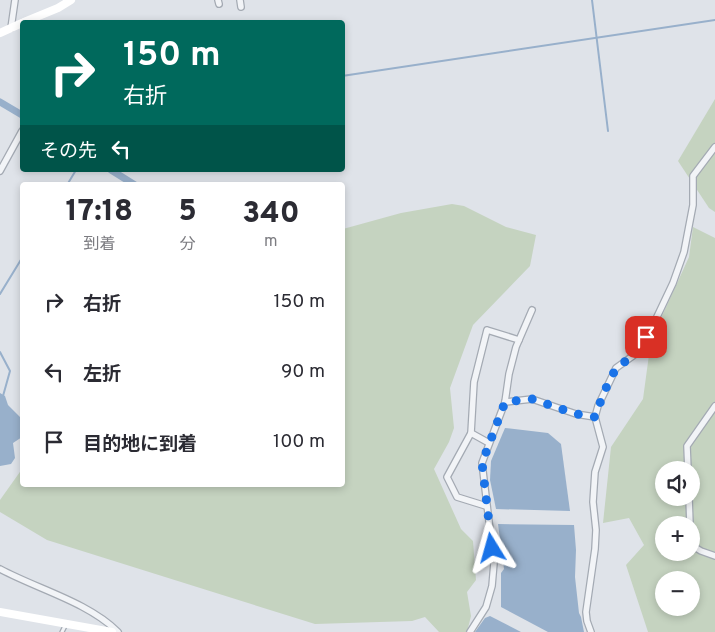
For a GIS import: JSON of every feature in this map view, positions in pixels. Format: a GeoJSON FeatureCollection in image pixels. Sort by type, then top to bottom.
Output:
{"type":"FeatureCollection","features":[{"type":"Feature","properties":{"kind":"street"},"geometry":{"type":"LineString","coordinates":[[11,28],[15,0]]}},
{"type":"Feature","properties":{"kind":"street"},"geometry":{"type":"LineString","coordinates":[[30,20],[71,0]]}},
{"type":"Feature","properties":{"kind":"street"},"geometry":{"type":"LineString","coordinates":[[0,33],[20,24]]}},
{"type":"Feature","properties":{"kind":"street"},"geometry":{"type":"LineString","coordinates":[[0,171],[20,135]]}},
{"type":"Feature","properties":{"kind":"street"},"geometry":{"type":"LineString","coordinates":[[592,632],[587,621],[586,612],[595,539],[593,502],[595,472],[603,447],[595,417],[604,392],[616,368],[637,353],[656,321],[673,283],[684,252],[693,205],[693,176],[715,147]]}},
{"type":"Feature","properties":{"kind":"street"},"geometry":{"type":"LineString","coordinates":[[470,632],[486,607],[494,572],[482,463],[505,402],[509,374],[518,340],[532,310]]}},
{"type":"Feature","properties":{"kind":"street"},"geometry":{"type":"LineString","coordinates":[[486,506],[457,496],[447,477],[471,433],[474,382],[487,330],[518,340]]}},
{"type":"Feature","properties":{"kind":"street"},"geometry":{"type":"LineString","coordinates":[[505,402],[532,399],[576,414],[595,417]]}},
{"type":"Feature","properties":{"kind":"street"},"geometry":{"type":"LineString","coordinates":[[688,461],[687,446],[715,406]]}},
{"type":"Feature","properties":{"kind":"street"},"geometry":{"type":"LineString","coordinates":[[471,433],[489,443]]}},
{"type":"Feature","properties":{"kind":"street"},"geometry":{"type":"LineString","coordinates":[[700,550],[715,556]]}},
{"type":"Feature","properties":{"kind":"street"},"geometry":{"type":"LineString","coordinates":[[0,569],[69,601],[109,623],[118,632]]}},
{"type":"Feature","properties":{"kind":"street"},"geometry":{"type":"LineString","coordinates":[[0,612],[112,632]]}},
{"type":"Feature","properties":{"kind":"lane"},"geometry":{"type":"LineString","coordinates":[[62,632],[66,623]]}},
{"type":"Feature","properties":{"kind":"green space"},"geometry":{"type":"Polygon","coordinates":[[[715,99],[715,212],[709,208],[678,161],[715,99]]]}},
{"type":"Feature","properties":{"kind":"green space"},"geometry":{"type":"Polygon","coordinates":[[[452,204],[464,206],[506,227],[536,235],[530,266],[473,325],[450,388],[454,428],[449,442],[434,469],[461,529],[473,541],[476,580],[467,592],[471,616],[467,632],[439,632],[425,617],[412,621],[315,624],[47,540],[0,512],[0,500],[20,472],[20,487],[345,487],[345,228],[401,213],[452,204]]]}},
{"type":"Feature","properties":{"kind":"green space"},"geometry":{"type":"Polygon","coordinates":[[[693,227],[715,238],[715,632],[648,632],[626,565],[644,545],[629,518],[603,523],[611,447],[643,399],[651,340],[689,257],[693,227]]]}},
{"type":"Feature","properties":{"kind":"water"},"geometry":{"type":"Polygon","coordinates":[[[0,393],[5,396],[8,405],[20,417],[20,438],[13,443],[15,458],[11,464],[0,466],[0,393]]]}},
{"type":"Feature","properties":{"kind":"water"},"geometry":{"type":"Polygon","coordinates":[[[505,428],[548,433],[561,444],[570,511],[496,509],[490,480],[491,461],[505,428]]]}},
{"type":"Feature","properties":{"kind":"water"},"geometry":{"type":"Polygon","coordinates":[[[498,524],[574,525],[576,550],[575,577],[579,613],[584,632],[548,632],[501,607],[501,573],[504,569],[498,524]]]}},
{"type":"Feature","properties":{"kind":"water"},"geometry":{"type":"Polygon","coordinates":[[[490,616],[521,632],[475,632],[485,618],[490,616]]]}},
{"type":"Feature","properties":{"kind":"waterway"},"geometry":{"type":"LineString","coordinates":[[592,0],[608,131]]}},
{"type":"Feature","properties":{"kind":"waterway"},"geometry":{"type":"LineString","coordinates":[[345,76],[715,20]]}},
{"type":"Feature","properties":{"kind":"waterway"},"geometry":{"type":"LineString","coordinates":[[0,102],[20,114]]}},
{"type":"Feature","properties":{"kind":"waterway"},"geometry":{"type":"LineString","coordinates":[[69,182],[75,172]]}},
{"type":"Feature","properties":{"kind":"waterway"},"geometry":{"type":"LineString","coordinates":[[114,172],[130,182]]}},
{"type":"Feature","properties":{"kind":"waterway"},"geometry":{"type":"LineString","coordinates":[[0,294],[20,261]]}},
{"type":"Feature","properties":{"kind":"waterway"},"geometry":{"type":"LineString","coordinates":[[0,352],[10,371],[3,396]]}},
{"type":"Feature","properties":{"kind":"route"},"geometry":{"type":"LineString","coordinates":[[492,548],[482,463],[505,402],[532,399],[576,414],[595,417],[598,406],[616,368],[637,353],[646,337]]}}]}
